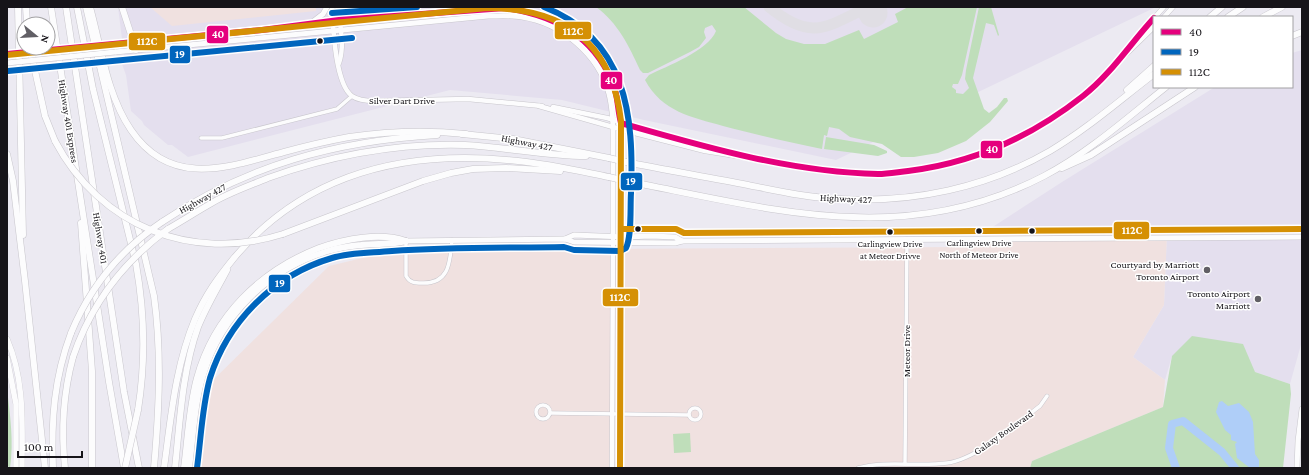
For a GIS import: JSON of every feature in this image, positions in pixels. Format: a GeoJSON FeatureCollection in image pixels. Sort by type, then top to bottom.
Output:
{"type":"FeatureCollection","features":[{"type":"Feature","properties":{"kind":"highway"},"geometry":{"type":"LineString","coordinates":[[18,7],[21,209],[25,281]]}},
{"type":"Feature","properties":{"kind":"highway","name":"Highway 401 Express"},"geometry":{"type":"LineString","coordinates":[[51,7],[80,187]]}},
{"type":"Feature","properties":{"kind":"highway","name":"Highway 401"},"geometry":{"type":"LineString","coordinates":[[66,7],[124,392],[138,468]]}},
{"type":"Feature","properties":{"kind":"highway"},"geometry":{"type":"LineString","coordinates":[[77,7],[93,89],[136,264],[141,291],[144,347],[142,379],[138,410],[124,468]]}},
{"type":"Feature","properties":{"kind":"highway"},"geometry":{"type":"LineString","coordinates":[[86,7],[96,58],[154,296],[160,366],[154,468]]}},
{"type":"Feature","properties":{"kind":"highway"},"geometry":{"type":"LineString","coordinates":[[90,7],[115,97],[126,123],[144,145],[157,155],[175,164],[194,169],[221,168],[332,140],[374,134],[416,130],[466,134]]}},
{"type":"Feature","properties":{"kind":"highway"},"geometry":{"type":"LineString","coordinates":[[122,7],[136,50]]}},
{"type":"Feature","properties":{"kind":"highway"},"geometry":{"type":"LineString","coordinates":[[1211,16],[1222,7]]}},
{"type":"Feature","properties":{"kind":"highway"},"geometry":{"type":"LineString","coordinates":[[1230,16],[1243,7]]}},
{"type":"Feature","properties":{"kind":"highway"},"geometry":{"type":"LineString","coordinates":[[1265,16],[1282,7]]}},
{"type":"Feature","properties":{"kind":"highway"},"geometry":{"type":"LineString","coordinates":[[1293,36],[1302,32]]}},
{"type":"Feature","properties":{"kind":"highway"},"geometry":{"type":"LineString","coordinates":[[32,56],[43,109],[54,141],[73,170],[88,188],[115,211],[146,228],[179,239],[214,244],[249,242],[283,234],[423,181],[461,171],[506,168],[592,174]]}},
{"type":"Feature","properties":{"kind":"highway"},"geometry":{"type":"LineString","coordinates":[[1093,121],[1153,67]]}},
{"type":"Feature","properties":{"kind":"highway","name":"Highway 427"},"geometry":{"type":"LineString","coordinates":[[53,468],[54,399],[61,363],[71,334],[88,298],[108,271],[130,246],[184,206],[231,181],[298,157],[350,144],[379,140],[466,134],[513,139],[626,162],[818,197],[864,200],[907,198],[957,189],[1015,169],[1062,144],[1153,75]]}},
{"type":"Feature","properties":{"kind":"highway","name":"Highway 427"},"geometry":{"type":"LineString","coordinates":[[164,468],[174,395],[184,352],[196,319],[218,276],[258,232],[298,200],[345,178],[378,169],[428,160],[483,158],[531,162],[791,212],[836,218],[910,216],[951,209],[1001,195],[1044,176],[1098,140],[1165,88]]}},
{"type":"Feature","properties":{"kind":"highway"},"geometry":{"type":"LineString","coordinates":[[1044,176],[1091,155],[1193,88]]}},
{"type":"Feature","properties":{"kind":"highway"},"geometry":{"type":"LineString","coordinates":[[65,468],[63,413],[65,393],[73,357],[90,316],[106,291],[134,257],[168,229],[211,203],[247,186],[327,159],[378,150],[437,145],[466,146],[561,156],[606,158]]}},
{"type":"Feature","properties":{"kind":"highway"},"geometry":{"type":"LineString","coordinates":[[7,154],[13,181],[45,468]]}},
{"type":"Feature","properties":{"kind":"highway"},"geometry":{"type":"LineString","coordinates":[[80,187],[92,371],[92,468]]}},
{"type":"Feature","properties":{"kind":"highway","name":"Highway 401"},"geometry":{"type":"LineString","coordinates":[[80,187],[110,389],[124,468]]}},
{"type":"Feature","properties":{"kind":"highway"},"geometry":{"type":"LineString","coordinates":[[184,468],[194,390],[201,365],[217,331],[243,297],[280,268],[304,254],[327,246],[360,239],[397,238],[406,240]]}},
{"type":"Feature","properties":{"kind":"highway"},"geometry":{"type":"LineString","coordinates":[[189,468],[197,402],[202,376],[216,342],[240,306],[260,287],[280,273],[318,254],[346,247],[397,243],[406,240]]}},
{"type":"Feature","properties":{"kind":"highway"},"geometry":{"type":"LineString","coordinates":[[175,468],[184,393],[194,342],[206,310],[233,260]]}},
{"type":"Feature","properties":{"kind":"main road"},"geometry":{"type":"LineString","coordinates":[[310,25],[323,14],[327,7]]}},
{"type":"Feature","properties":{"kind":"main road"},"geometry":{"type":"LineString","coordinates":[[7,54],[310,25],[339,20],[505,8],[536,12],[574,32],[595,52],[609,75],[615,91],[622,129],[620,240]]}},
{"type":"Feature","properties":{"kind":"main road"},"geometry":{"type":"LineString","coordinates":[[7,63],[488,16],[522,17],[540,22],[578,44],[595,65],[608,92],[613,127],[613,240]]}},
{"type":"Feature","properties":{"kind":"main road"},"geometry":{"type":"LineString","coordinates":[[406,240],[565,239],[574,235],[613,240],[669,237],[682,240],[1302,237]]}},
{"type":"Feature","properties":{"kind":"main road"},"geometry":{"type":"LineString","coordinates":[[7,339],[11,349],[20,387],[22,468]]}},
{"type":"Feature","properties":{"kind":"main road"},"geometry":{"type":"LineString","coordinates":[[7,358],[16,404],[16,468]]}},
{"type":"Feature","properties":{"kind":"main road"},"geometry":{"type":"LineString","coordinates":[[1297,467],[1298,441],[1302,409]]}},
{"type":"Feature","properties":{"kind":"street"},"geometry":{"type":"LineString","coordinates":[[202,138],[222,138],[338,109],[352,96],[341,79],[339,63],[336,55],[332,7]]}},
{"type":"Feature","properties":{"kind":"street"},"geometry":{"type":"LineString","coordinates":[[338,7],[341,31],[341,56],[339,63]]}},
{"type":"Feature","properties":{"kind":"street","name":"Silver Dart Drive"},"geometry":{"type":"LineString","coordinates":[[1155,16],[1164,7]]}},
{"type":"Feature","properties":{"kind":"street"},"geometry":{"type":"LineString","coordinates":[[1165,16],[1173,7]]}},
{"type":"Feature","properties":{"kind":"street","name":"Silver Dart Drive"},"geometry":{"type":"LineString","coordinates":[[1115,65],[1153,18]]}},
{"type":"Feature","properties":{"kind":"street","name":"Silver Dart Drive"},"geometry":{"type":"LineString","coordinates":[[539,106],[705,151],[727,153],[816,169],[848,173],[879,174],[938,167],[998,148],[1043,125],[1084,95],[1153,28]]}},
{"type":"Feature","properties":{"kind":"street","name":"Silver Dart Drive"},"geometry":{"type":"LineString","coordinates":[[352,96],[360,100],[374,101],[468,99],[569,110],[612,120],[727,153]]}},
{"type":"Feature","properties":{"kind":"street","name":"Meteor Drive"},"geometry":{"type":"LineString","coordinates":[[905,464],[907,239]]}},
{"type":"Feature","properties":{"kind":"street"},"geometry":{"type":"LineString","coordinates":[[406,240],[406,276],[413,283],[429,283],[440,278],[449,268],[452,240]]}},
{"type":"Feature","properties":{"kind":"street"},"geometry":{"type":"LineString","coordinates":[[612,468],[613,240]]}},
{"type":"Feature","properties":{"kind":"street"},"geometry":{"type":"LineString","coordinates":[[620,240],[621,468]]}},
{"type":"Feature","properties":{"kind":"street","name":"Galaxy Boulevard"},"geometry":{"type":"LineString","coordinates":[[858,468],[886,464],[949,463],[973,454],[1040,406],[1046,396]]}},
{"type":"Feature","properties":{"kind":"street"},"geometry":{"type":"LineString","coordinates":[[544,405],[549,407],[551,412],[548,418],[542,420],[536,414],[538,408],[544,405]]}},
{"type":"Feature","properties":{"kind":"street"},"geometry":{"type":"LineString","coordinates":[[551,412],[689,415]]}},
{"type":"Feature","properties":{"kind":"shaded area"},"geometry":{"type":"Polygon","coordinates":[[[118,7],[1156,7],[836,160],[644,120],[562,100],[450,90],[188,157],[172,145],[168,145],[144,125],[142,121],[131,111],[126,75],[122,64],[125,63],[118,7]]]}},
{"type":"Feature","properties":{"kind":"shaded area"},"geometry":{"type":"Polygon","coordinates":[[[150,7],[316,7],[316,11],[172,26],[150,7]]]}},
{"type":"Feature","properties":{"kind":"shaded area"},"geometry":{"type":"Polygon","coordinates":[[[1302,50],[1302,341],[1290,384],[1255,372],[1172,356],[1165,380],[1133,357],[1164,305],[1167,233],[988,230],[1213,88],[1293,88],[1293,53],[1302,50]]]}},
{"type":"Feature","properties":{"kind":"shaded area"},"geometry":{"type":"Polygon","coordinates":[[[988,230],[1167,233],[1164,305],[1133,357],[1165,380],[1163,407],[1032,461],[1030,468],[199,468],[195,458],[205,388],[329,266],[396,250],[966,247],[988,230]]]}},
{"type":"Feature","properties":{"kind":"green space"},"geometry":{"type":"Polygon","coordinates":[[[596,7],[744,7],[776,33],[786,39],[804,44],[825,44],[859,30],[864,39],[898,22],[895,14],[908,7],[977,7],[962,75],[958,84],[953,84],[952,87],[956,90],[956,93],[963,94],[969,88],[965,79],[966,70],[979,7],[991,7],[999,35],[998,36],[994,25],[986,23],[973,78],[984,109],[989,113],[997,107],[1004,98],[1007,98],[1008,101],[990,122],[966,141],[938,153],[914,157],[901,157],[882,144],[850,137],[839,129],[829,127],[827,136],[824,135],[822,149],[772,138],[711,123],[679,112],[660,99],[652,91],[645,80],[649,75],[686,57],[705,45],[716,31],[712,25],[705,28],[704,32],[706,38],[699,47],[648,73],[643,73],[617,28],[604,13],[596,7]]]}},
{"type":"Feature","properties":{"kind":"green space"},"geometry":{"type":"Polygon","coordinates":[[[826,137],[874,145],[887,151],[887,153],[878,156],[824,149],[826,137]]]}},
{"type":"Feature","properties":{"kind":"green space"},"geometry":{"type":"Polygon","coordinates":[[[1192,336],[1243,344],[1255,372],[1290,384],[1291,394],[1283,468],[1030,468],[1032,461],[1163,407],[1172,356],[1192,336]]]}},
{"type":"Feature","properties":{"kind":"green space"},"geometry":{"type":"Polygon","coordinates":[[[7,389],[12,438],[10,468],[7,465],[7,389]]]}},
{"type":"Feature","properties":{"kind":"green space"},"geometry":{"type":"Polygon","coordinates":[[[690,433],[691,452],[674,453],[673,434],[690,433]]]}},
{"type":"Feature","properties":{"kind":"water"},"geometry":{"type":"Polygon","coordinates":[[[1222,401],[1228,406],[1239,403],[1249,412],[1253,422],[1255,454],[1259,460],[1259,468],[1250,468],[1237,458],[1235,444],[1237,442],[1231,440],[1231,435],[1225,430],[1216,412],[1219,402],[1222,401]]]}},
{"type":"Feature","properties":{"kind":"waterway"},"geometry":{"type":"LineString","coordinates":[[1176,468],[1169,448],[1172,424],[1183,421],[1222,452],[1235,468]]}},
{"type":"Feature","properties":{"kind":"taxiway"},"geometry":{"type":"LineString","coordinates":[[769,7],[784,18],[796,24],[818,28],[840,21],[868,7]]}},
{"type":"Feature","properties":{"kind":"runway"},"geometry":{"type":"LineString","coordinates":[[870,7],[873,13]]}},
{"type":"Feature","properties":{"kind":"transit line","name":"19"},"geometry":{"type":"LineString","coordinates":[[332,13],[417,7]]}},
{"type":"Feature","properties":{"kind":"transit line","name":"19"},"geometry":{"type":"LineString","coordinates":[[197,468],[203,411],[207,389],[218,357],[228,338],[241,319],[273,288],[291,276],[332,258],[362,253],[456,248],[564,247],[574,250],[620,251],[626,248],[630,229],[632,164],[627,109],[620,83],[609,60],[593,39],[572,21],[544,7]]}},
{"type":"Feature","properties":{"kind":"transit line","name":"112C"},"geometry":{"type":"LineString","coordinates":[[7,55],[487,8],[514,10],[539,15],[561,23],[580,35],[595,51],[607,70],[616,93],[621,121],[620,468]]}},
{"type":"Feature","properties":{"kind":"transit line","name":"40"},"geometry":{"type":"LineString","coordinates":[[7,54],[262,30],[339,20],[505,8],[524,11],[558,23],[573,32],[586,43],[598,56],[615,90],[621,123],[748,157],[813,169],[882,174],[932,167],[979,155],[1022,136],[1043,124],[1083,96],[1103,78],[1153,19]]}},
{"type":"Feature","properties":{"kind":"transit line","name":"19"},"geometry":{"type":"LineString","coordinates":[[8,71],[352,38]]}},
{"type":"Feature","properties":{"kind":"transit line","name":"112C"},"geometry":{"type":"LineString","coordinates":[[621,229],[676,229],[684,233],[1302,229]]}},
{"type":"Feature","properties":{"kind":"place","name":"Carlingview Drive North of Meteor Drive"},"geometry":{"type":"Point","coordinates":[979,231]}},
{"type":"Feature","properties":{"kind":"place","name":"Carlingview Drive at Meteor Drivve"},"geometry":{"type":"Point","coordinates":[890,232]}},
{"type":"Feature","properties":{"kind":"place","name":"Courtyard by Marriott Toronto Airport"},"geometry":{"type":"Point","coordinates":[1207,270]}},
{"type":"Feature","properties":{"kind":"place","name":"Toronto Airport Marriott"},"geometry":{"type":"Point","coordinates":[1258,299]}}]}
